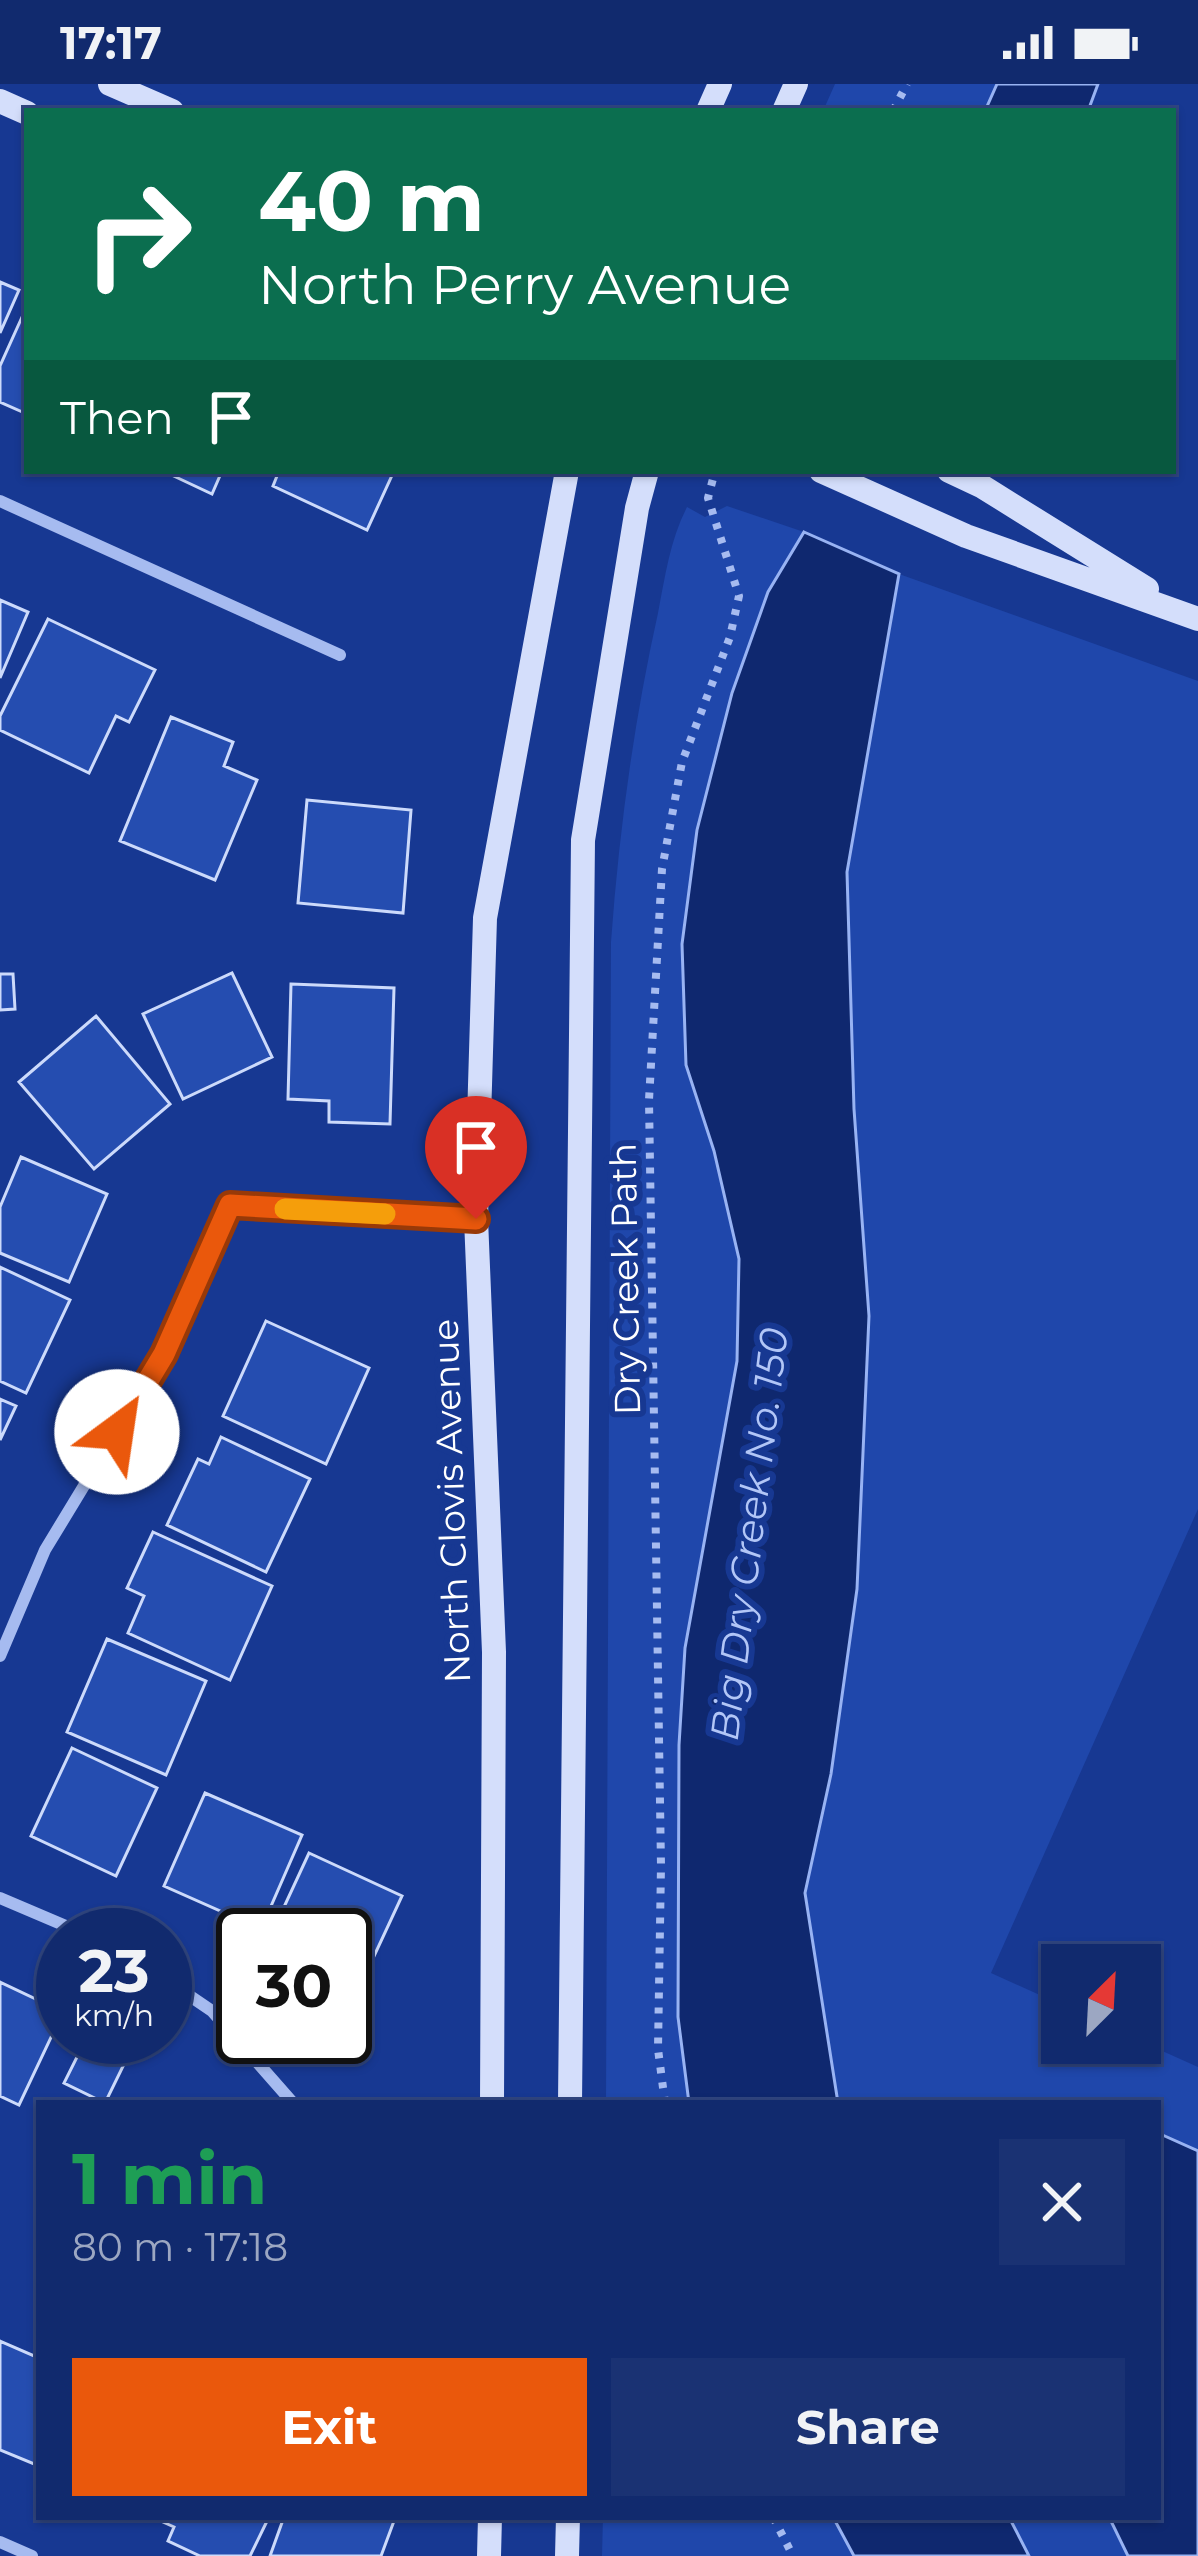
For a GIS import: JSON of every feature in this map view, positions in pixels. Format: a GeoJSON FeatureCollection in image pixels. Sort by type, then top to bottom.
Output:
{"type":"FeatureCollection","features":[{"type":"Feature","properties":{"kind":"main road"},"geometry":{"type":"LineString","coordinates":[[110,84],[165,108]]}},
{"type":"Feature","properties":{"kind":"main road","name":"North Clovis Avenue"},"geometry":{"type":"LineString","coordinates":[[492,2100],[494,1652],[476,1219],[485,918],[566,474]]}},
{"type":"Feature","properties":{"kind":"main road"},"geometry":{"type":"LineString","coordinates":[[570,2100],[583,840],[646,474]]}},
{"type":"Feature","properties":{"kind":"main road"},"geometry":{"type":"LineString","coordinates":[[828,474],[966,536],[1194,617]]}},
{"type":"Feature","properties":{"kind":"main road"},"geometry":{"type":"LineString","coordinates":[[955,474],[1194,617]]}},
{"type":"Feature","properties":{"kind":"main road"},"geometry":{"type":"LineString","coordinates":[[489,2556],[490,2520]]}},
{"type":"Feature","properties":{"kind":"main road"},"geometry":{"type":"LineString","coordinates":[[567,2556],[568,2520]]}},
{"type":"Feature","properties":{"kind":"street"},"geometry":{"type":"LineString","coordinates":[[0,501],[340,655]]}},
{"type":"Feature","properties":{"kind":"street"},"geometry":{"type":"LineString","coordinates":[[0,1656],[45,1550],[164,1354],[230,1205],[476,1219]]}},
{"type":"Feature","properties":{"kind":"street"},"geometry":{"type":"LineString","coordinates":[[0,1898],[36,1913]]}},
{"type":"Feature","properties":{"kind":"street"},"geometry":{"type":"LineString","coordinates":[[192,1997],[212,2011],[290,2100]]}},
{"type":"Feature","properties":{"kind":"street"},"geometry":{"type":"LineString","coordinates":[[0,2542],[32,2556]]}},
{"type":"Feature","properties":{"kind":"path","name":"Dry Creek Path"},"geometry":{"type":"LineString","coordinates":[[665,2100],[658,2049],[661,1866],[649,1100],[662,869],[682,762],[730,638],[739,596],[708,498],[714,474]]}},
{"type":"Feature","properties":{"kind":"path"},"geometry":{"type":"LineString","coordinates":[[775,2520],[793,2556]]}},
{"type":"Feature","properties":{"kind":"shaded area"},"geometry":{"type":"Polygon","coordinates":[[[835,84],[997,84],[986,108],[824,108],[835,84]]]}},
{"type":"Feature","properties":{"kind":"shaded area"},"geometry":{"type":"Polygon","coordinates":[[[727,506],[804,532],[768,592],[732,693],[697,830],[686,1065],[714,1151],[739,1259],[737,1361],[685,1648],[679,1745],[678,2017],[689,2100],[606,2100],[611,942],[635,735],[672,546],[687,507],[705,517],[727,506]]]}},
{"type":"Feature","properties":{"kind":"shaded area"},"geometry":{"type":"Polygon","coordinates":[[[899,574],[1198,681],[1198,1509],[991,1973],[1041,1996],[1041,2064],[1161,2064],[1161,2050],[1198,2067],[1198,2556],[1029,2556],[1011,2520],[1161,2520],[1161,2100],[838,2100],[805,1893],[831,1774],[857,1589],[869,1316],[854,1109],[847,872],[899,574]]]}},
{"type":"Feature","properties":{"kind":"shaded area"},"geometry":{"type":"Polygon","coordinates":[[[603,2520],[835,2520],[854,2556],[602,2556],[603,2520]]]}},
{"type":"Feature","properties":{"kind":"water"},"geometry":{"type":"Polygon","coordinates":[[[997,84],[1098,84],[1089,108],[986,108],[997,84]]]}},
{"type":"Feature","properties":{"kind":"water","name":"Big Dry Creek No. 150"},"geometry":{"type":"Polygon","coordinates":[[[804,532],[899,574],[847,872],[854,1109],[869,1316],[857,1589],[831,1774],[805,1893],[838,2100],[689,2100],[678,2017],[679,1745],[685,1648],[737,1361],[739,1259],[714,1151],[686,1065],[682,944],[697,830],[732,693],[768,592],[804,532]]]}},
{"type":"Feature","properties":{"kind":"water"},"geometry":{"type":"Polygon","coordinates":[[[1161,2134],[1198,2151],[1198,2556],[1128,2556],[1110,2520],[1161,2520],[1161,2134]]]}},
{"type":"Feature","properties":{"kind":"water"},"geometry":{"type":"Polygon","coordinates":[[[835,2520],[1011,2520],[1029,2556],[854,2556],[835,2520]]]}},
{"type":"Feature","properties":{"kind":"building"},"geometry":{"type":"Polygon","coordinates":[[[0,282],[19,290],[0,333],[0,282]]]}},
{"type":"Feature","properties":{"kind":"building"},"geometry":{"type":"Polygon","coordinates":[[[24,313],[24,413],[0,402],[0,366],[24,313]]]}},
{"type":"Feature","properties":{"kind":"building"},"geometry":{"type":"Polygon","coordinates":[[[169,474],[221,474],[212,494],[169,474]]]}},
{"type":"Feature","properties":{"kind":"building"},"geometry":{"type":"Polygon","coordinates":[[[278,474],[393,474],[367,530],[273,486],[278,474]]]}},
{"type":"Feature","properties":{"kind":"building"},"geometry":{"type":"Polygon","coordinates":[[[0,600],[28,612],[0,678],[0,600]]]}},
{"type":"Feature","properties":{"kind":"building"},"geometry":{"type":"Polygon","coordinates":[[[48,619],[155,670],[129,722],[116,716],[89,773],[0,730],[0,716],[48,619]]]}},
{"type":"Feature","properties":{"kind":"building"},"geometry":{"type":"Polygon","coordinates":[[[171,717],[233,742],[224,766],[257,780],[215,880],[120,841],[171,717]]]}},
{"type":"Feature","properties":{"kind":"building"},"geometry":{"type":"Polygon","coordinates":[[[307,800],[411,810],[403,913],[298,903],[307,800]]]}},
{"type":"Feature","properties":{"kind":"building"},"geometry":{"type":"Polygon","coordinates":[[[232,973],[272,1057],[183,1099],[143,1014],[232,973]]]}},
{"type":"Feature","properties":{"kind":"building"},"geometry":{"type":"Polygon","coordinates":[[[0,974],[13,974],[15,1009],[0,1010],[0,974]]]}},
{"type":"Feature","properties":{"kind":"building"},"geometry":{"type":"Polygon","coordinates":[[[291,984],[394,988],[390,1124],[329,1122],[329,1101],[288,1099],[291,984]]]}},
{"type":"Feature","properties":{"kind":"building"},"geometry":{"type":"Polygon","coordinates":[[[96,1016],[170,1104],[94,1169],[19,1082],[96,1016]]]}},
{"type":"Feature","properties":{"kind":"building"},"geometry":{"type":"Polygon","coordinates":[[[21,1157],[107,1194],[69,1282],[0,1253],[0,1207],[21,1157]]]}},
{"type":"Feature","properties":{"kind":"building"},"geometry":{"type":"Polygon","coordinates":[[[0,1267],[70,1300],[26,1393],[0,1381],[0,1267]]]}},
{"type":"Feature","properties":{"kind":"building"},"geometry":{"type":"Polygon","coordinates":[[[266,1321],[369,1368],[326,1464],[223,1416],[266,1321]]]}},
{"type":"Feature","properties":{"kind":"building"},"geometry":{"type":"Polygon","coordinates":[[[0,1399],[16,1406],[0,1440],[0,1399]]]}},
{"type":"Feature","properties":{"kind":"building"},"geometry":{"type":"Polygon","coordinates":[[[221,1437],[310,1479],[266,1572],[167,1525],[198,1459],[209,1464],[221,1437]]]}},
{"type":"Feature","properties":{"kind":"building"},"geometry":{"type":"Polygon","coordinates":[[[153,1532],[272,1586],[230,1680],[128,1633],[144,1596],[127,1588],[153,1532]]]}},
{"type":"Feature","properties":{"kind":"building"},"geometry":{"type":"Polygon","coordinates":[[[107,1639],[206,1681],[166,1775],[67,1732],[107,1639]]]}},
{"type":"Feature","properties":{"kind":"building"},"geometry":{"type":"Polygon","coordinates":[[[72,1748],[157,1788],[116,1876],[31,1836],[72,1748]]]}},
{"type":"Feature","properties":{"kind":"building"},"geometry":{"type":"Polygon","coordinates":[[[205,1793],[302,1835],[270,1908],[216,1909],[164,1886],[205,1793]]]}},
{"type":"Feature","properties":{"kind":"building"},"geometry":{"type":"Polygon","coordinates":[[[309,1853],[402,1896],[372,1961],[372,1908],[284,1908],[309,1853]]]}},
{"type":"Feature","properties":{"kind":"building"},"geometry":{"type":"Polygon","coordinates":[[[0,1982],[36,1999],[38,2064],[19,2105],[0,2096],[0,1982]]]}},
{"type":"Feature","properties":{"kind":"building"},"geometry":{"type":"Polygon","coordinates":[[[74,2064],[124,2064],[106,2100],[64,2083],[74,2064]]]}},
{"type":"Feature","properties":{"kind":"building"},"geometry":{"type":"Polygon","coordinates":[[[0,2341],[36,2357],[36,2465],[0,2450],[0,2341]]]}},
{"type":"Feature","properties":{"kind":"building"},"geometry":{"type":"Polygon","coordinates":[[[158,2520],[268,2520],[250,2556],[200,2556],[168,2541],[174,2527],[158,2520]]]}},
{"type":"Feature","properties":{"kind":"building"},"geometry":{"type":"Polygon","coordinates":[[[283,2520],[394,2521],[381,2556],[270,2556],[283,2520]]]}},
{"type":"Feature","properties":{"kind":"slow traffic"},"geometry":{"type":"LineString","coordinates":[[285,1209],[385,1214]]}},
{"type":"Feature","properties":{"kind":"route"},"geometry":{"type":"LineString","coordinates":[[117,1432],[164,1354],[230,1205],[476,1219]]}}]}
